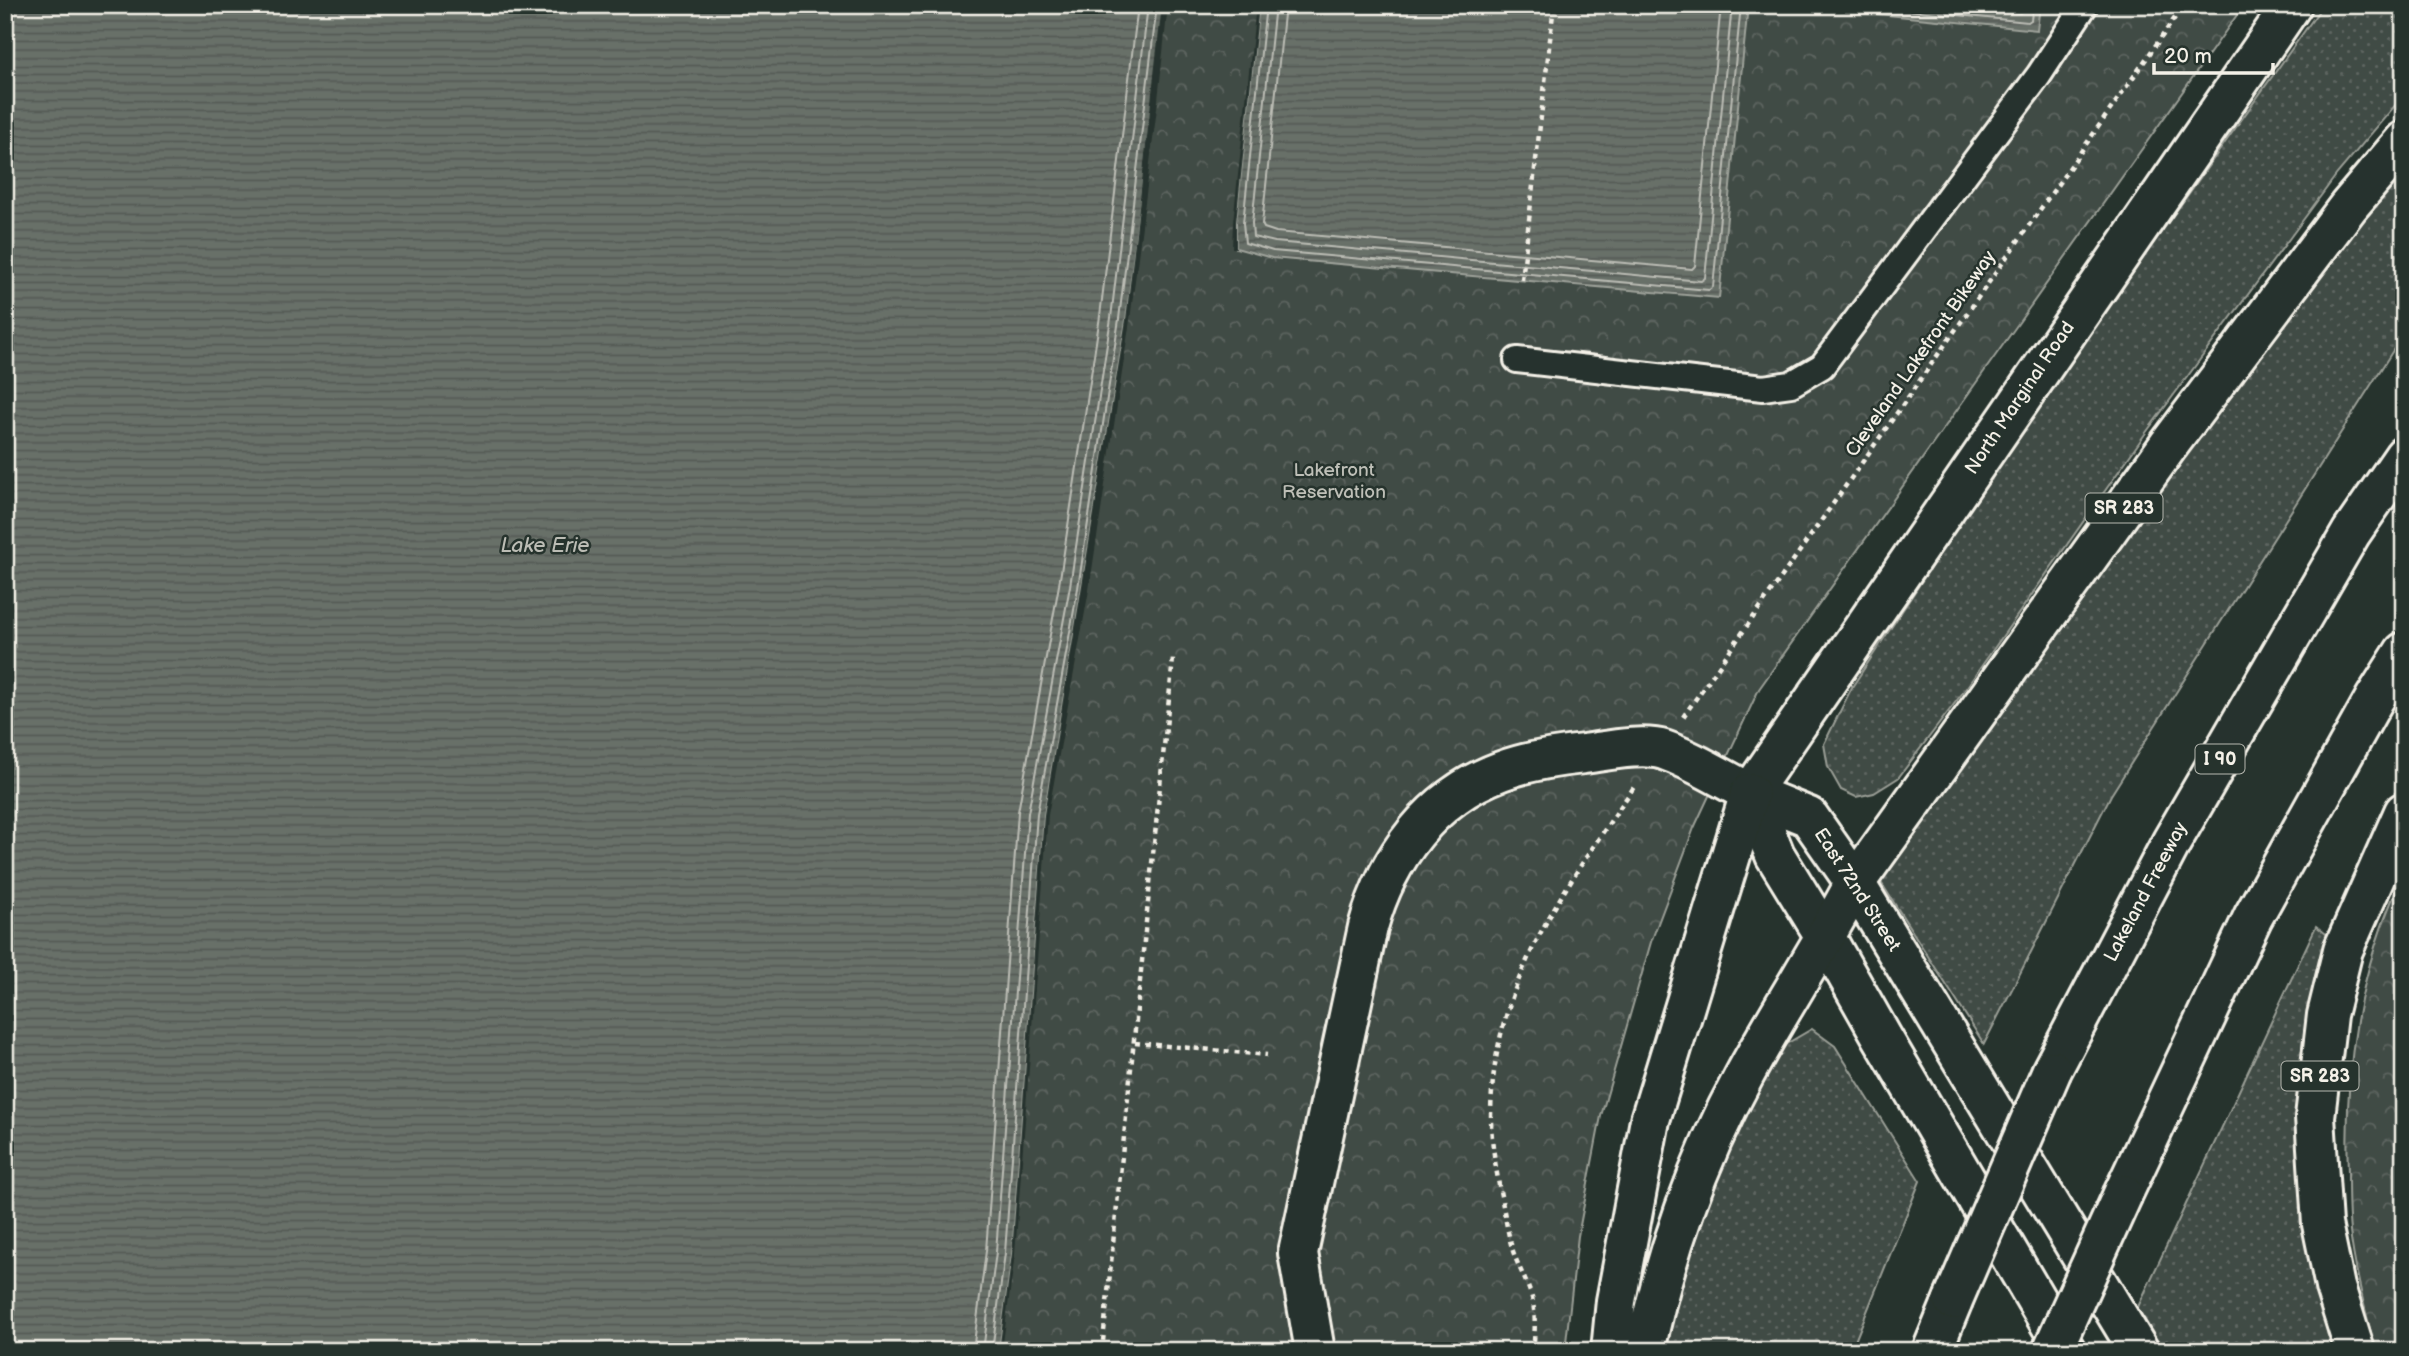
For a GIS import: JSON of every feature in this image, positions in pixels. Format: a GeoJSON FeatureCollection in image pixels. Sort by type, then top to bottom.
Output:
{"type":"FeatureCollection","features":[{"type":"Feature","properties":{"kind":"main road","name":"North Marginal Road"},"geometry":{"type":"LineString","coordinates":[[1611,1351],[1616,1301],[1650,1120],[1750,793],[2292,5]]}},
{"type":"Feature","properties":{"kind":"main road","name":"SR 283"},"geometry":{"type":"LineString","coordinates":[[1826,937],[1855,883],[2168,446],[2348,207],[2404,141]]}},
{"type":"Feature","properties":{"kind":"main road","name":"Lakeland Freeway"},"geometry":{"type":"LineString","coordinates":[[1932,1351],[2052,1070],[2178,829],[2351,533],[2404,456]]}},
{"type":"Feature","properties":{"kind":"main road"},"geometry":{"type":"LineString","coordinates":[[2052,1351],[2253,917],[2375,698],[2404,652]]}},
{"type":"Feature","properties":{"kind":"main road","name":"East 72nd Street"},"geometry":{"type":"LineString","coordinates":[[1315,1351],[1298,1253],[1368,927],[1377,895],[1390,868],[1412,837],[1442,805],[1480,780],[1522,764],[1634,748],[1662,749],[1750,793],[1809,817],[1855,883],[2139,1351]]}},
{"type":"Feature","properties":{"kind":"main road"},"geometry":{"type":"LineString","coordinates":[[1750,793],[1775,855],[1826,937],[2066,1351]]}},
{"type":"Feature","properties":{"kind":"main road","name":"SR 283"},"geometry":{"type":"LineString","coordinates":[[2355,1351],[2335,1287],[2322,1224],[2315,1117],[2327,1015],[2343,950],[2404,812]]}},
{"type":"Feature","properties":{"kind":"main road"},"geometry":{"type":"LineString","coordinates":[[1645,1351],[1668,1260],[1710,1144],[1743,1077],[1826,937]]}},
{"type":"Feature","properties":{"kind":"lane"},"geometry":{"type":"LineString","coordinates":[[1517,360],[1763,388],[1791,384],[1822,366],[2039,75],[2085,5]]}},
{"type":"Feature","properties":{"kind":"path"},"geometry":{"type":"LineString","coordinates":[[1522,280],[1554,5]]}},
{"type":"Feature","properties":{"kind":"path","name":"Cleveland Lakefront Bikeway"},"geometry":{"type":"LineString","coordinates":[[1682,719],[2184,5]]}},
{"type":"Feature","properties":{"kind":"path"},"geometry":{"type":"LineString","coordinates":[[1102,1351],[1173,659]]}},
{"type":"Feature","properties":{"kind":"path"},"geometry":{"type":"LineString","coordinates":[[1533,1351],[1535,1335],[1531,1298],[1512,1246],[1500,1189],[1491,1120],[1495,1067],[1505,1012],[1517,978],[1535,942],[1568,886],[1640,778]]}},
{"type":"Feature","properties":{"kind":"path"},"geometry":{"type":"LineString","coordinates":[[1135,1043],[1267,1055]]}},
{"type":"Feature","properties":{"kind":"green space","name":"Lakefront Reservation"},"geometry":{"type":"Polygon","coordinates":[[[913,5],[2244,5],[1759,689],[1694,828],[1651,942],[1601,1116],[1578,1236],[1565,1351],[757,1351],[913,5]]]}},
{"type":"Feature","properties":{"kind":"green space"},"geometry":{"type":"Polygon","coordinates":[[[2323,5],[2404,5],[2404,95],[2337,174],[2145,434],[1964,691],[1898,778],[1874,793],[1856,797],[1841,790],[1828,767],[1824,744],[1852,687],[2031,415],[2323,5]]]}},
{"type":"Feature","properties":{"kind":"green space"},"geometry":{"type":"Polygon","coordinates":[[[2404,170],[2404,333],[2111,795],[1984,1044],[1875,873],[2324,259],[2404,170]]]}},
{"type":"Feature","properties":{"kind":"green space"},"geometry":{"type":"Polygon","coordinates":[[[2404,873],[2404,1351],[2376,1351],[2350,1231],[2347,1134],[2349,1095],[2357,1020],[2365,983],[2388,909],[2404,873]]]}},
{"type":"Feature","properties":{"kind":"green space"},"geometry":{"type":"Polygon","coordinates":[[[2316,926],[2330,937],[2305,1027],[2300,1140],[2344,1351],[2163,1351],[2137,1309],[2316,926]]]}},
{"type":"Feature","properties":{"kind":"green space"},"geometry":{"type":"Polygon","coordinates":[[[1812,1029],[1835,1046],[1920,1181],[1851,1351],[1664,1351],[1701,1200],[1781,1047],[1812,1029]]]}},
{"type":"Feature","properties":{"kind":"water","name":"Lake Erie"},"geometry":{"type":"Polygon","coordinates":[[[5,5],[1164,5],[1126,320],[1044,815],[1012,1254],[999,1351],[5,1351],[5,5]]]}},
{"type":"Feature","properties":{"kind":"water"},"geometry":{"type":"Polygon","coordinates":[[[1259,5],[1748,5],[1719,298],[1272,258],[1236,248],[1236,222],[1259,5]]]}},
{"type":"Feature","properties":{"kind":"water"},"geometry":{"type":"Polygon","coordinates":[[[1787,5],[2040,5],[2037,30],[1787,5]]]}},
{"type":"Feature","properties":{"kind":"pier"},"geometry":{"type":"Polygon","coordinates":[[[1162,5],[1168,5],[1130,320],[1089,590],[1048,815],[1015,1254],[1002,1351],[999,1351],[1012,1254],[1044,815],[1126,320],[1162,5]]]}},
{"type":"Feature","properties":{"kind":"pier"},"geometry":{"type":"Polygon","coordinates":[[[1256,5],[1259,5],[1236,222],[1236,248],[1232,248],[1233,222],[1256,5]]]}}]}
